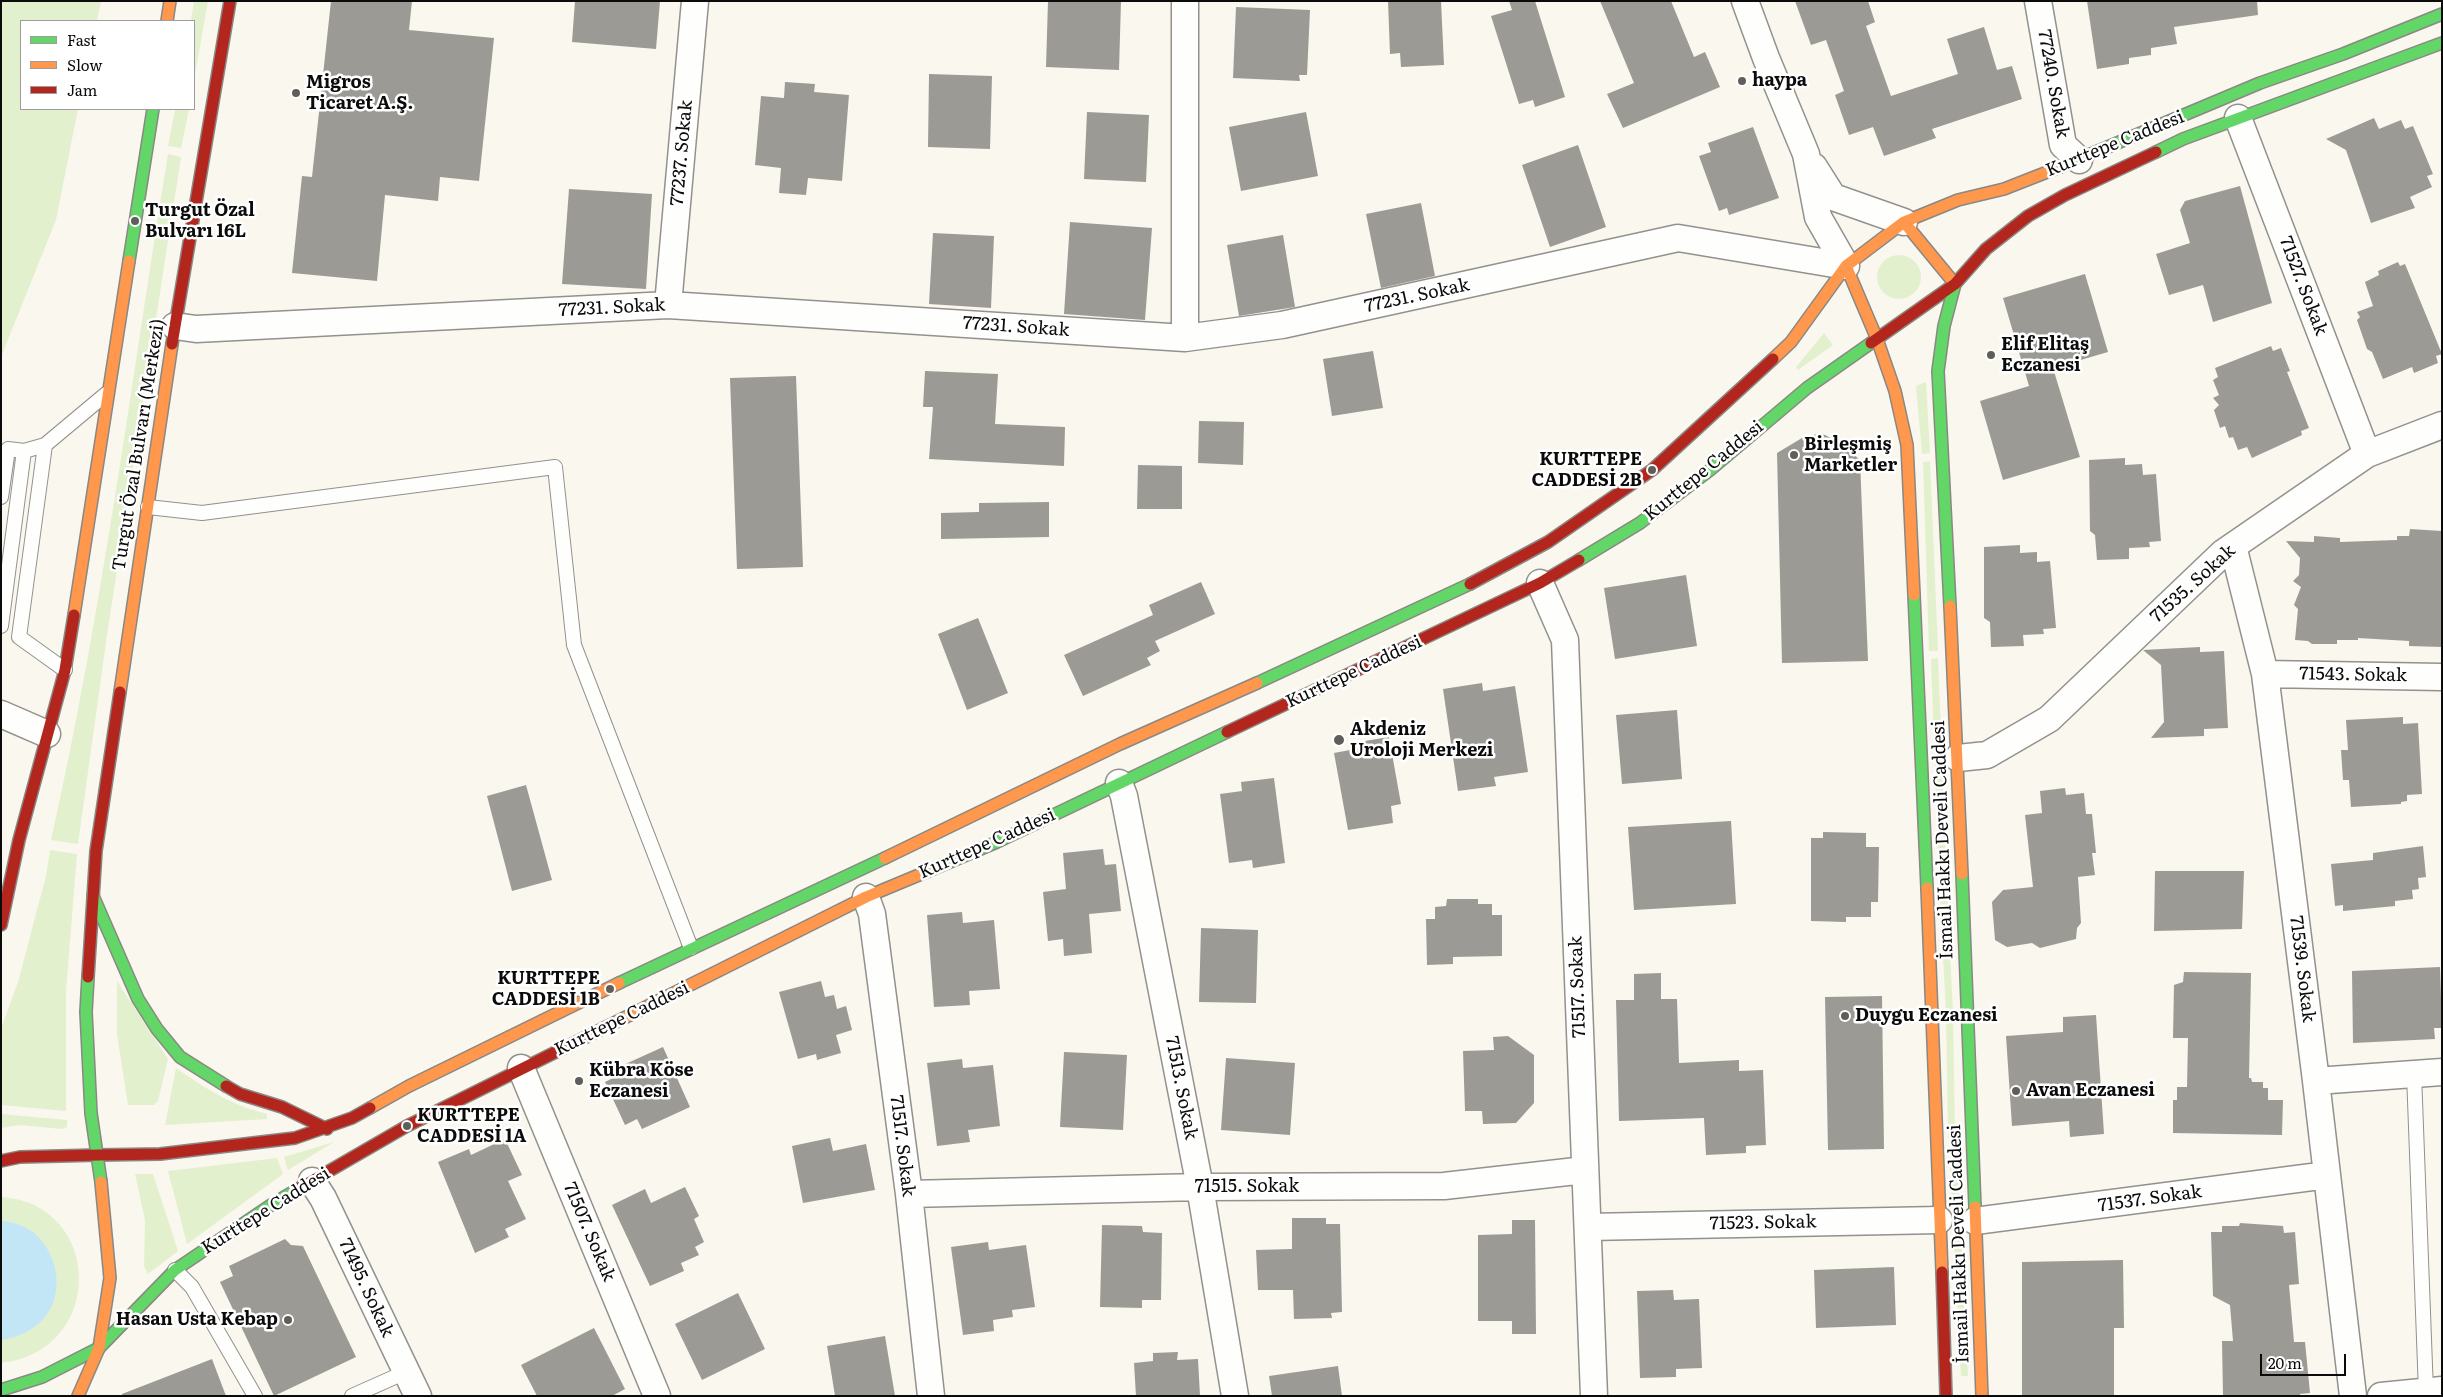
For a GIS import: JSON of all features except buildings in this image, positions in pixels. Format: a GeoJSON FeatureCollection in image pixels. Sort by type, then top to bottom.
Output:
{"type":"FeatureCollection","features":[{"type":"Feature","properties":{"kind":"main road"},"geometry":{"type":"LineString","coordinates":[[167,20],[170,1]]}},
{"type":"Feature","properties":{"kind":"main road","name":"Turgut Özal Bulvarı (Merkezi)"},"geometry":{"type":"LineString","coordinates":[[98,1348],[110,1278],[99,1155],[91,1113],[86,1012],[96,851],[175,326],[230,1]]}},
{"type":"Feature","properties":{"kind":"main road","name":"Kurttepe Caddesi"},"geometry":{"type":"LineString","coordinates":[[1,1161],[20,1157],[160,1154],[266,1142],[295,1138],[352,1118],[408,1086],[691,948],[983,812],[1120,744],[1285,670],[1497,571],[1548,542],[1652,470],[1791,342],[1846,266],[1904,222],[1958,200],[2004,189],[2079,160],[2260,83],[2344,54],[2442,13]]}},
{"type":"Feature","properties":{"kind":"main road","name":"Kurttepe Caddesi"},"geometry":{"type":"LineString","coordinates":[[98,1348],[175,1270],[271,1205],[407,1126],[866,897],[997,842],[1540,583],[1640,523],[1710,470],[1806,388],[1955,284],[1986,249],[2028,216],[2065,195],[2183,139],[2442,43]]}},
{"type":"Feature","properties":{"kind":"main road"},"geometry":{"type":"LineString","coordinates":[[1,925],[19,840],[64,670],[153,110]]}},
{"type":"Feature","properties":{"kind":"main road"},"geometry":{"type":"LineString","coordinates":[[1904,222],[1955,284]]}},
{"type":"Feature","properties":{"kind":"main road","name":"İsmail Hakkı Develi Caddesi"},"geometry":{"type":"LineString","coordinates":[[1846,266],[1877,339],[1895,390],[1907,445],[1930,949],[1938,1220],[1946,1396]]}},
{"type":"Feature","properties":{"kind":"main road","name":"İsmail Hakkı Develi Caddesi"},"geometry":{"type":"LineString","coordinates":[[1955,284],[1944,326],[1938,371],[1958,758],[1982,1396]]}},
{"type":"Feature","properties":{"kind":"main road"},"geometry":{"type":"LineString","coordinates":[[93,896],[138,999],[157,1029],[180,1057],[240,1094],[282,1107],[327,1128]]}},
{"type":"Feature","properties":{"kind":"main road"},"geometry":{"type":"LineString","coordinates":[[1,1390],[42,1377],[98,1348]]}},
{"type":"Feature","properties":{"kind":"main road"},"geometry":{"type":"LineString","coordinates":[[78,1396],[98,1348]]}},
{"type":"Feature","properties":{"kind":"street","name":"77237. Sokak"},"geometry":{"type":"LineString","coordinates":[[668,305],[695,1]]}},
{"type":"Feature","properties":{"kind":"street"},"geometry":{"type":"LineString","coordinates":[[1184,338],[1185,1]]}},
{"type":"Feature","properties":{"kind":"street"},"geometry":{"type":"LineString","coordinates":[[1745,1],[1806,154],[1833,197],[1904,222]]}},
{"type":"Feature","properties":{"kind":"street","name":"77240. Sokak"},"geometry":{"type":"LineString","coordinates":[[2038,1],[2063,145],[2079,160]]}},
{"type":"Feature","properties":{"kind":"street"},"geometry":{"type":"LineString","coordinates":[[2437,1],[2442,13]]}},
{"type":"Feature","properties":{"kind":"street","name":"71527. Sokak"},"geometry":{"type":"LineString","coordinates":[[2238,118],[2367,454]]}},
{"type":"Feature","properties":{"kind":"street"},"geometry":{"type":"LineString","coordinates":[[1806,154],[1818,216],[1846,266]]}},
{"type":"Feature","properties":{"kind":"street","name":"77231. Sokak"},"geometry":{"type":"LineString","coordinates":[[175,326],[196,329],[668,305],[1184,338],[1282,325],[1678,238],[1846,266]]}},
{"type":"Feature","properties":{"kind":"street","name":"71535. Sokak"},"geometry":{"type":"LineString","coordinates":[[1958,758],[1987,755],[2049,719],[2223,553],[2367,454],[2442,425]]}},
{"type":"Feature","properties":{"kind":"street","name":"71539. Sokak"},"geometry":{"type":"LineString","coordinates":[[2233,546],[2265,674],[2353,1396]]}},
{"type":"Feature","properties":{"kind":"street","name":"71517. Sokak"},"geometry":{"type":"LineString","coordinates":[[1540,583],[1565,640],[1594,1396]]}},
{"type":"Feature","properties":{"kind":"street","name":"71543. Sokak"},"geometry":{"type":"LineString","coordinates":[[2265,674],[2442,677]]}},
{"type":"Feature","properties":{"kind":"street"},"geometry":{"type":"LineString","coordinates":[[1,714],[47,734]]}},
{"type":"Feature","properties":{"kind":"street","name":"71513. Sokak"},"geometry":{"type":"LineString","coordinates":[[1119,783],[1124,796],[1200,1186],[1235,1396]]}},
{"type":"Feature","properties":{"kind":"street","name":"71517. Sokak"},"geometry":{"type":"LineString","coordinates":[[866,897],[872,914],[909,1194],[930,1396]]}},
{"type":"Feature","properties":{"kind":"street","name":"71507. Sokak"},"geometry":{"type":"LineString","coordinates":[[521,1068],[657,1396]]}},
{"type":"Feature","properties":{"kind":"street"},"geometry":{"type":"LineString","coordinates":[[2316,1081],[2442,1072]]}},
{"type":"Feature","properties":{"kind":"street","name":"71515. Sokak"},"geometry":{"type":"LineString","coordinates":[[909,1194],[1200,1186],[1444,1186],[1585,1170]]}},
{"type":"Feature","properties":{"kind":"street","name":"71537. Sokak"},"geometry":{"type":"LineString","coordinates":[[1975,1221],[2312,1177],[2326,1177]]}},
{"type":"Feature","properties":{"kind":"street","name":"71495. Sokak"},"geometry":{"type":"LineString","coordinates":[[312,1180],[323,1198],[418,1396]]}},
{"type":"Feature","properties":{"kind":"street","name":"71523. Sokak"},"geometry":{"type":"LineString","coordinates":[[1588,1227],[1938,1220]]}},
{"type":"Feature","properties":{"kind":"street"},"geometry":{"type":"LineString","coordinates":[[2381,1396],[2434,1391]]}},
{"type":"Feature","properties":{"kind":"lane"},"geometry":{"type":"LineString","coordinates":[[1,497],[4,448],[24,451],[46,445],[108,392]]}},
{"type":"Feature","properties":{"kind":"lane"},"geometry":{"type":"LineString","coordinates":[[19,637],[46,445]]}},
{"type":"Feature","properties":{"kind":"lane"},"geometry":{"type":"LineString","coordinates":[[1,626],[24,451]]}},
{"type":"Feature","properties":{"kind":"lane"},"geometry":{"type":"LineString","coordinates":[[148,507],[202,513],[556,467],[574,645],[691,948]]}},
{"type":"Feature","properties":{"kind":"lane"},"geometry":{"type":"LineString","coordinates":[[1,633],[19,637],[64,670]]}},
{"type":"Feature","properties":{"kind":"lane"},"geometry":{"type":"LineString","coordinates":[[2414,1074],[2434,1391]]}},
{"type":"Feature","properties":{"kind":"lane"},"geometry":{"type":"LineString","coordinates":[[175,1270],[192,1287],[255,1396]]}},
{"type":"Feature","properties":{"kind":"lane"},"geometry":{"type":"LineString","coordinates":[[352,1396],[406,1372]]}},
{"type":"Feature","properties":{"kind":"green space"},"geometry":{"type":"Polygon","coordinates":[[[1,1],[101,1],[97,20],[20,20],[20,110],[78,110],[56,220],[1,357],[1,1]]]}},
{"type":"Feature","properties":{"kind":"green space"},"geometry":{"type":"Polygon","coordinates":[[[194,1],[208,1],[195,74],[195,20],[191,20],[194,1]]]}},
{"type":"Feature","properties":{"kind":"green space"},"geometry":{"type":"Polygon","coordinates":[[[175,110],[189,110],[181,148],[168,146],[175,110]]]}},
{"type":"Feature","properties":{"kind":"green space"},"geometry":{"type":"Polygon","coordinates":[[[168,154],[181,157],[107,635],[78,844],[51,840],[86,670],[101,584],[168,154]]]}},
{"type":"Feature","properties":{"kind":"green space"},"geometry":{"type":"Polygon","coordinates":[[[1899,255],[1911,259],[1917,265],[1921,277],[1917,289],[1911,295],[1899,299],[1887,295],[1881,289],[1877,277],[1881,265],[1887,259],[1899,255]]]}},
{"type":"Feature","properties":{"kind":"green space"},"geometry":{"type":"Polygon","coordinates":[[[1824,333],[1833,345],[1798,370],[1796,367],[1824,333]]]}},
{"type":"Feature","properties":{"kind":"green space"},"geometry":{"type":"Polygon","coordinates":[[[1926,382],[1930,453],[1922,454],[1916,386],[1926,382]]]}},
{"type":"Feature","properties":{"kind":"green space"},"geometry":{"type":"Polygon","coordinates":[[[1930,461],[1938,651],[1929,651],[1923,462],[1930,461]]]}},
{"type":"Feature","properties":{"kind":"green space"},"geometry":{"type":"Polygon","coordinates":[[[1938,658],[1945,832],[1937,832],[1931,659],[1938,658]]]}},
{"type":"Feature","properties":{"kind":"green space"},"geometry":{"type":"Polygon","coordinates":[[[1937,841],[1945,841],[1953,1013],[1955,1138],[1948,1138],[1946,1012],[1937,841]]]}},
{"type":"Feature","properties":{"kind":"green space"},"geometry":{"type":"Polygon","coordinates":[[[50,850],[77,854],[66,991],[66,1111],[1,1105],[1,1029],[18,982],[46,876],[50,850]]]}},
{"type":"Feature","properties":{"kind":"green space"},"geometry":{"type":"Polygon","coordinates":[[[117,981],[168,1059],[158,1101],[154,1105],[128,1105],[117,1034],[117,981]]]}},
{"type":"Feature","properties":{"kind":"green space"},"geometry":{"type":"Polygon","coordinates":[[[176,1068],[219,1096],[241,1106],[267,1114],[267,1119],[165,1125],[176,1068]]]}},
{"type":"Feature","properties":{"kind":"green space"},"geometry":{"type":"Polygon","coordinates":[[[1,1114],[67,1120],[67,1127],[62,1129],[19,1125],[1,1128],[1,1114]]]}},
{"type":"Feature","properties":{"kind":"green space"},"geometry":{"type":"Polygon","coordinates":[[[334,1142],[288,1170],[284,1157],[334,1142]]]}},
{"type":"Feature","properties":{"kind":"green space"},"geometry":{"type":"Polygon","coordinates":[[[1957,1147],[1968,1376],[1961,1376],[1949,1148],[1957,1147]]]}},
{"type":"Feature","properties":{"kind":"green space"},"geometry":{"type":"Polygon","coordinates":[[[277,1158],[283,1174],[187,1244],[168,1171],[277,1158]]]}},
{"type":"Feature","properties":{"kind":"green space"},"geometry":{"type":"Polygon","coordinates":[[[135,1174],[153,1174],[178,1251],[148,1274],[144,1266],[145,1220],[135,1174]]]}},
{"type":"Feature","properties":{"kind":"green space"},"geometry":{"type":"Polygon","coordinates":[[[1,1197],[35,1205],[59,1224],[74,1249],[79,1278],[74,1307],[60,1333],[36,1353],[1,1363],[1,1197]]]}},
{"type":"Feature","properties":{"kind":"water"},"geometry":{"type":"Polygon","coordinates":[[[1,1221],[14,1223],[26,1228],[43,1242],[55,1267],[57,1280],[56,1294],[44,1318],[25,1333],[1,1340],[1,1221]]]}},
{"type":"Feature","properties":{"kind":"traffic: fast"},"geometry":{"type":"LineString","coordinates":[[2060,167],[2260,83],[2343,54],[2442,14]]}},
{"type":"Feature","properties":{"kind":"traffic: fast"},"geometry":{"type":"LineString","coordinates":[[2156,152],[2183,139],[2442,43]]}},
{"type":"Feature","properties":{"kind":"traffic: fast"},"geometry":{"type":"LineString","coordinates":[[129,261],[153,110]]}},
{"type":"Feature","properties":{"kind":"traffic: fast"},"geometry":{"type":"LineString","coordinates":[[1950,606],[1938,371],[1944,326],[1955,284]]}},
{"type":"Feature","properties":{"kind":"traffic: fast"},"geometry":{"type":"LineString","coordinates":[[1579,560],[1640,523],[1710,470],[1807,388],[1871,343]]}},
{"type":"Feature","properties":{"kind":"traffic: fast"},"geometry":{"type":"LineString","coordinates":[[1257,683],[1470,584]]}},
{"type":"Feature","properties":{"kind":"traffic: fast"},"geometry":{"type":"LineString","coordinates":[[1914,595],[1927,888]]}},
{"type":"Feature","properties":{"kind":"traffic: fast"},"geometry":{"type":"LineString","coordinates":[[926,872],[997,842],[1227,732]]}},
{"type":"Feature","properties":{"kind":"traffic: fast"},"geometry":{"type":"LineString","coordinates":[[619,983],[885,858]]}},
{"type":"Feature","properties":{"kind":"traffic: fast"},"geometry":{"type":"LineString","coordinates":[[1962,874],[1975,1207]]}},
{"type":"Feature","properties":{"kind":"traffic: fast"},"geometry":{"type":"LineString","coordinates":[[93,896],[138,999],[157,1029],[180,1057],[226,1086]]}},
{"type":"Feature","properties":{"kind":"traffic: fast"},"geometry":{"type":"LineString","coordinates":[[88,977],[86,1012],[91,1113],[101,1182]]}},
{"type":"Feature","properties":{"kind":"traffic: fast"},"geometry":{"type":"LineString","coordinates":[[99,1348],[175,1270],[298,1189]]}},
{"type":"Feature","properties":{"kind":"traffic: fast"},"geometry":{"type":"LineString","coordinates":[[1,1390],[42,1377],[99,1348]]}},
{"type":"Feature","properties":{"kind":"traffic: slow"},"geometry":{"type":"LineString","coordinates":[[167,20],[170,1]]}},
{"type":"Feature","properties":{"kind":"traffic: slow"},"geometry":{"type":"LineString","coordinates":[[1773,359],[1791,342],[1846,266],[1904,222],[1958,200],[2004,189],[2060,167]]}},
{"type":"Feature","properties":{"kind":"traffic: slow"},"geometry":{"type":"LineString","coordinates":[[1904,222],[1955,284]]}},
{"type":"Feature","properties":{"kind":"traffic: slow"},"geometry":{"type":"LineString","coordinates":[[74,615],[129,261]]}},
{"type":"Feature","properties":{"kind":"traffic: slow"},"geometry":{"type":"LineString","coordinates":[[1846,266],[1877,339],[1895,391],[1907,445],[1914,595]]}},
{"type":"Feature","properties":{"kind":"traffic: slow"},"geometry":{"type":"LineString","coordinates":[[120,692],[172,344]]}},
{"type":"Feature","properties":{"kind":"traffic: slow"},"geometry":{"type":"LineString","coordinates":[[1950,606],[1962,874]]}},
{"type":"Feature","properties":{"kind":"traffic: slow"},"geometry":{"type":"LineString","coordinates":[[885,858],[1120,744],[1257,683]]}},
{"type":"Feature","properties":{"kind":"traffic: slow"},"geometry":{"type":"LineString","coordinates":[[586,1037],[866,897],[926,872]]}},
{"type":"Feature","properties":{"kind":"traffic: slow"},"geometry":{"type":"LineString","coordinates":[[1927,888],[1942,1272]]}},
{"type":"Feature","properties":{"kind":"traffic: slow"},"geometry":{"type":"LineString","coordinates":[[370,1108],[409,1086],[619,983]]}},
{"type":"Feature","properties":{"kind":"traffic: slow"},"geometry":{"type":"LineString","coordinates":[[78,1396],[99,1348],[110,1278],[101,1182]]}},
{"type":"Feature","properties":{"kind":"traffic: slow"},"geometry":{"type":"LineString","coordinates":[[1975,1207],[1982,1396]]}},
{"type":"Feature","properties":{"kind":"traffic: jam"},"geometry":{"type":"LineString","coordinates":[[172,344],[230,1]]}},
{"type":"Feature","properties":{"kind":"traffic: jam"},"geometry":{"type":"LineString","coordinates":[[1871,343],[1955,284],[1986,249],[2028,216],[2065,195],[2156,152]]}},
{"type":"Feature","properties":{"kind":"traffic: jam"},"geometry":{"type":"LineString","coordinates":[[1470,584],[1548,542],[1652,470],[1773,359]]}},
{"type":"Feature","properties":{"kind":"traffic: jam"},"geometry":{"type":"LineString","coordinates":[[1227,732],[1540,583],[1579,560]]}},
{"type":"Feature","properties":{"kind":"traffic: jam"},"geometry":{"type":"LineString","coordinates":[[1,925],[19,840],[65,670],[74,615]]}},
{"type":"Feature","properties":{"kind":"traffic: jam"},"geometry":{"type":"LineString","coordinates":[[88,977],[96,851],[120,692]]}},
{"type":"Feature","properties":{"kind":"traffic: jam"},"geometry":{"type":"LineString","coordinates":[[298,1189],[407,1126],[586,1037]]}},
{"type":"Feature","properties":{"kind":"traffic: jam"},"geometry":{"type":"LineString","coordinates":[[226,1086],[240,1094],[282,1107],[327,1129]]}},
{"type":"Feature","properties":{"kind":"traffic: jam"},"geometry":{"type":"LineString","coordinates":[[99,1155],[160,1154],[295,1138],[352,1118],[370,1108]]}},
{"type":"Feature","properties":{"kind":"traffic: jam"},"geometry":{"type":"LineString","coordinates":[[1,1161],[20,1157],[99,1155]]}},
{"type":"Feature","properties":{"kind":"traffic: jam"},"geometry":{"type":"LineString","coordinates":[[1942,1272],[1946,1396]]}},
{"type":"Feature","properties":{"kind":"place","name":"haypa"},"geometry":{"type":"Point","coordinates":[1742,81]}},
{"type":"Feature","properties":{"kind":"place","name":"Migros Ticaret A.Ş."},"geometry":{"type":"Point","coordinates":[296,93]}},
{"type":"Feature","properties":{"kind":"place","name":"Turgut Özal Bulvarı 16L"},"geometry":{"type":"Point","coordinates":[135,221]}},
{"type":"Feature","properties":{"kind":"place","name":"Elif Elitaş Eczanesi"},"geometry":{"type":"Point","coordinates":[1991,355]}},
{"type":"Feature","properties":{"kind":"place","name":"Birleşmiş Marketler"},"geometry":{"type":"Point","coordinates":[1794,455]}},
{"type":"Feature","properties":{"kind":"place","name":"KURTTEPE CADDESİ 2B"},"geometry":{"type":"Point","coordinates":[1652,470]}},
{"type":"Feature","properties":{"kind":"place","name":"Akdeniz Uroloji Merkezi"},"geometry":{"type":"Point","coordinates":[1339,740]}},
{"type":"Feature","properties":{"kind":"place","name":"KURTTEPE CADDESİ 1B"},"geometry":{"type":"Point","coordinates":[610,989]}},
{"type":"Feature","properties":{"kind":"place","name":"Duygu Eczanesi"},"geometry":{"type":"Point","coordinates":[1845,1016]}},
{"type":"Feature","properties":{"kind":"place","name":"Kübra Köse Eczanesi"},"geometry":{"type":"Point","coordinates":[579,1081]}},
{"type":"Feature","properties":{"kind":"place","name":"Avan Eczanesi"},"geometry":{"type":"Point","coordinates":[2016,1091]}},
{"type":"Feature","properties":{"kind":"place","name":"KURTTEPE CADDESİ 1A"},"geometry":{"type":"Point","coordinates":[407,1126]}},
{"type":"Feature","properties":{"kind":"place","name":"Hasan Usta Kebap"},"geometry":{"type":"Point","coordinates":[288,1320]}}]}
